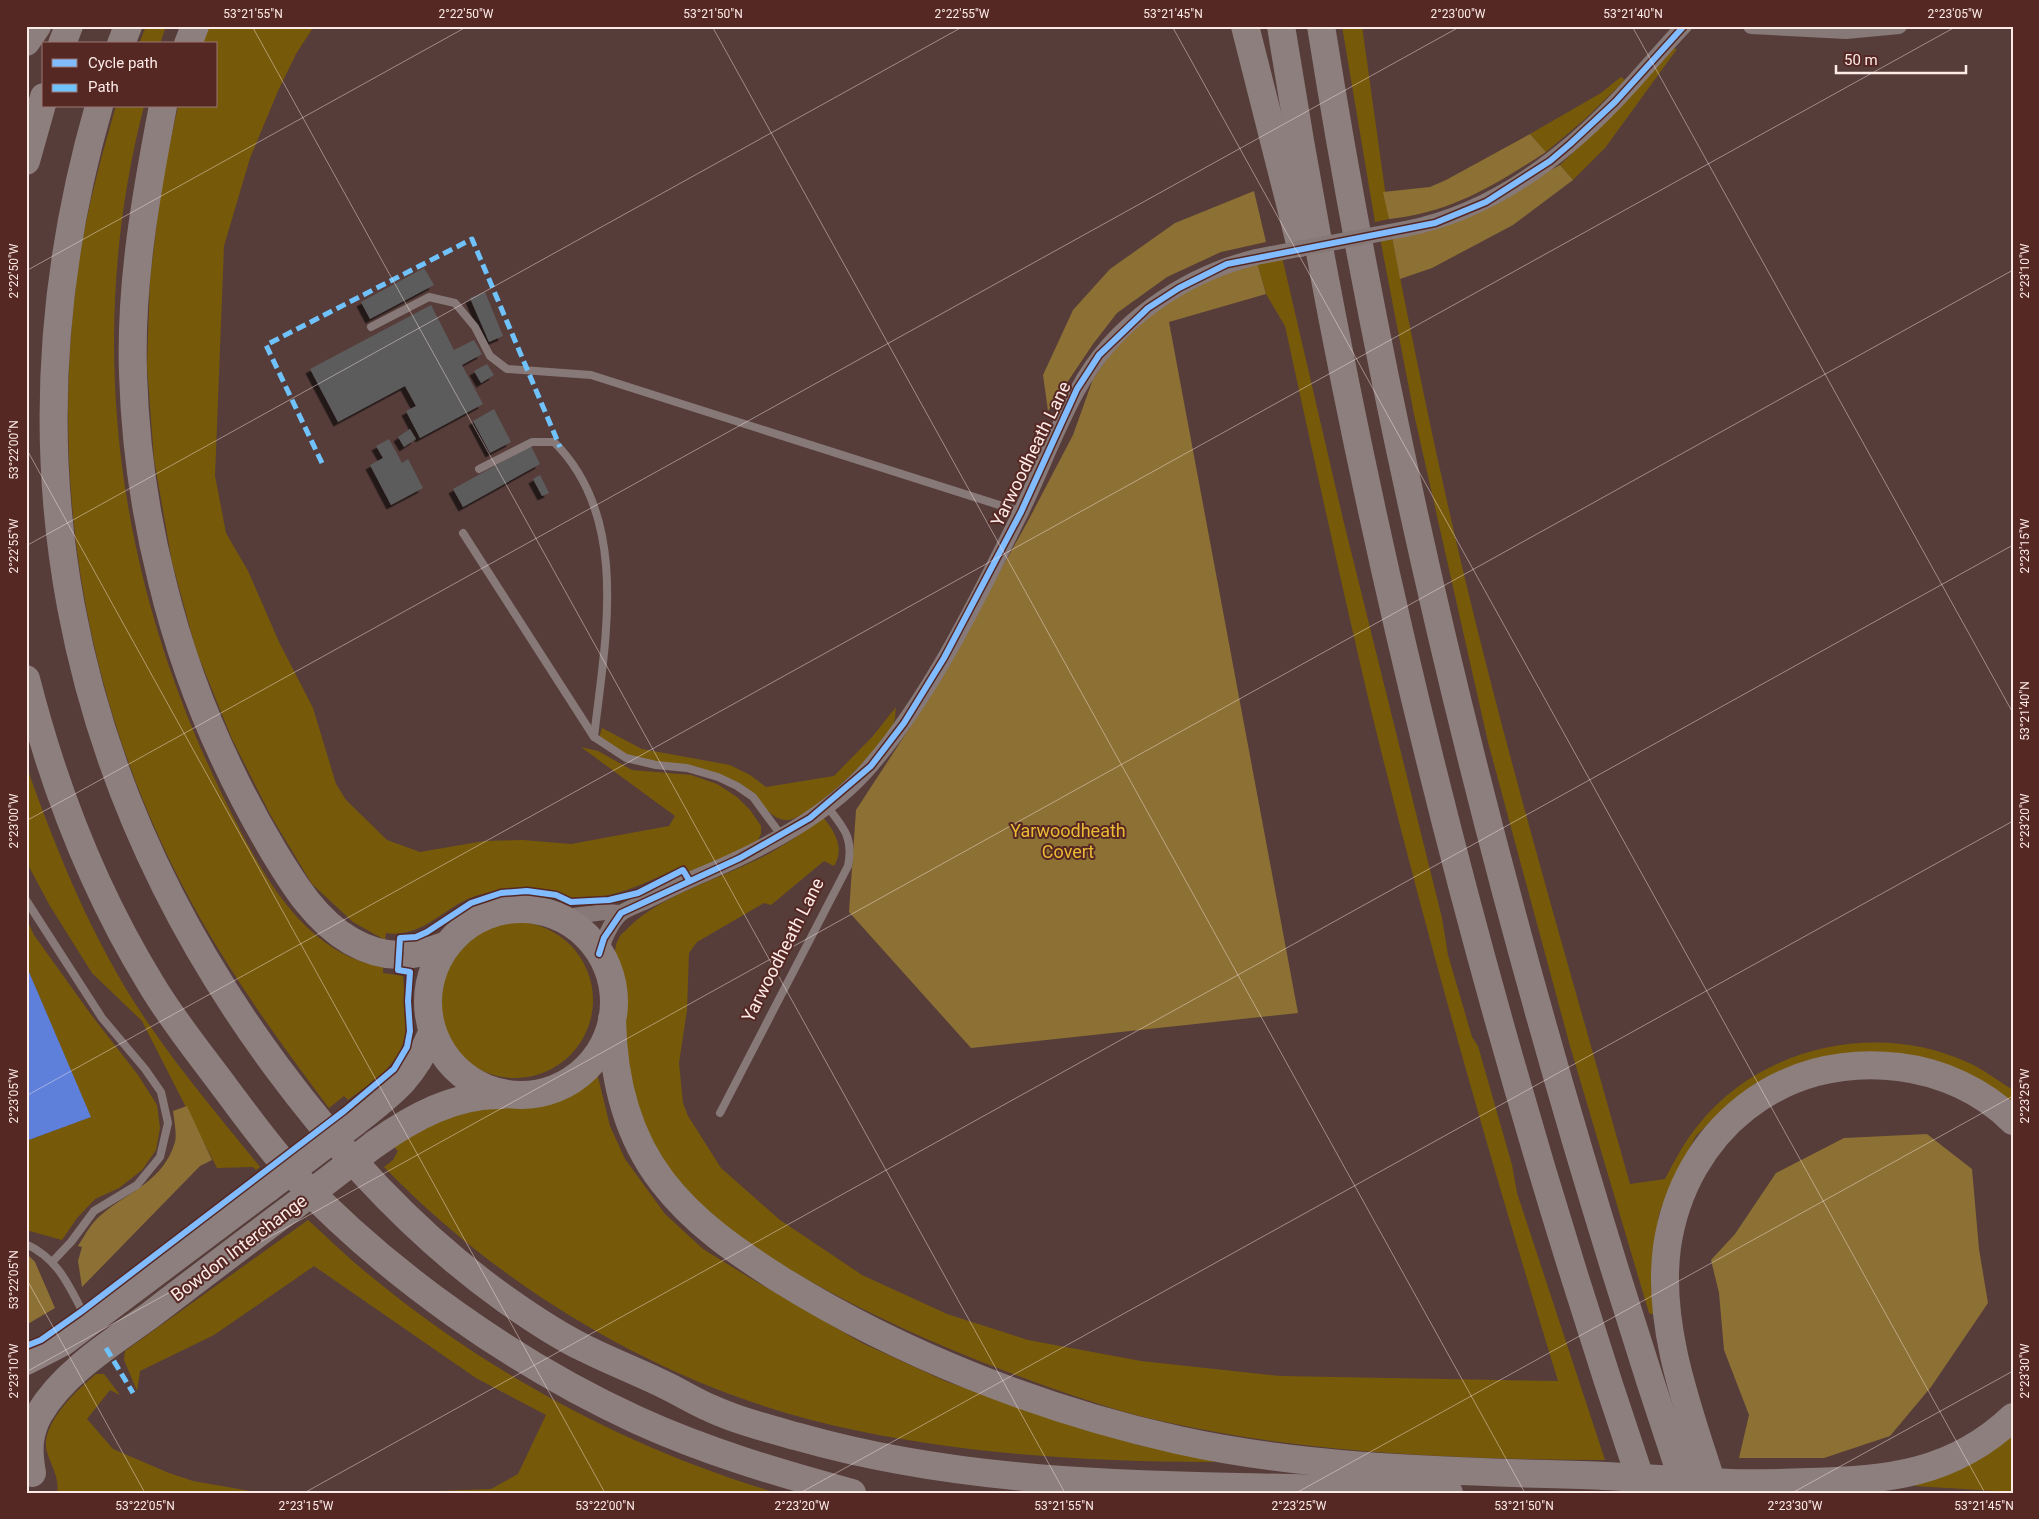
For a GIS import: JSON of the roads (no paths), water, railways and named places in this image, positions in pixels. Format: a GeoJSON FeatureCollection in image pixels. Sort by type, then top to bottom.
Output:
{"type":"FeatureCollection","features":[{"type":"Feature","properties":{"kind":"highway"},"geometry":{"type":"LineString","coordinates":[[26,42],[36,26]]}},
{"type":"Feature","properties":{"kind":"highway"},"geometry":{"type":"LineString","coordinates":[[63,42],[68,26]]}},
{"type":"Feature","properties":{"kind":"highway"},"geometry":{"type":"LineString","coordinates":[[123,42],[128,26]]}},
{"type":"Feature","properties":{"kind":"highway"},"geometry":{"type":"LineString","coordinates":[[178,42],[182,26]]}},
{"type":"Feature","properties":{"kind":"highway"},"geometry":{"type":"LineString","coordinates":[[189,42],[195,26]]}},
{"type":"Feature","properties":{"kind":"highway"},"geometry":{"type":"LineString","coordinates":[[1245,26],[1300,245],[1356,436]]}},
{"type":"Feature","properties":{"kind":"highway"},"geometry":{"type":"LineString","coordinates":[[1281,26],[1310,208],[1356,436],[1446,826],[1525,1116],[1563,1244],[1645,1493]]}},
{"type":"Feature","properties":{"kind":"highway"},"geometry":{"type":"LineString","coordinates":[[1321,26],[1372,320],[1450,680],[1515,929],[1565,1109],[1599,1222],[1687,1493]]}},
{"type":"Feature","properties":{"kind":"highway"},"geometry":{"type":"LineString","coordinates":[[26,161],[42,104]]}},
{"type":"Feature","properties":{"kind":"highway"},"geometry":{"type":"LineString","coordinates":[[98,108],[82,160],[66,239],[56,306],[50,373],[55,514],[66,596],[82,667],[101,738],[147,852],[172,901],[228,999],[300,1098],[386,1198],[444,1252],[505,1299],[579,1346],[667,1386],[712,1409],[847,1451],[951,1470],[1076,1482],[1449,1493]]}},
{"type":"Feature","properties":{"kind":"highway"},"geometry":{"type":"LineString","coordinates":[[163,108],[146,193],[138,269],[133,375],[151,531],[175,631],[192,680],[218,744],[259,827],[291,880],[311,907],[332,928],[352,942],[373,951],[399,956],[424,954],[447,945]]}},
{"type":"Feature","properties":{"kind":"highway"},"geometry":{"type":"LineString","coordinates":[[156,140],[166,108]]}},
{"type":"Feature","properties":{"kind":"highway"},"geometry":{"type":"LineString","coordinates":[[26,679],[59,790],[114,918],[152,985],[221,1083],[294,1175],[353,1232],[417,1286],[479,1330],[561,1380],[637,1420],[710,1450],[778,1473],[852,1493]]}},
{"type":"Feature","properties":{"kind":"highway"},"geometry":{"type":"LineString","coordinates":[[612,1019],[604,1045],[588,1067],[566,1084],[541,1093],[514,1095],[486,1088],[466,1076],[450,1062],[432,1033],[428,997],[437,958],[466,926],[490,914],[516,909],[543,912],[559,918],[589,939],[605,963],[613,990],[614,1063],[618,1087],[628,1120],[643,1152],[662,1180],[685,1208],[713,1234],[792,1286],[859,1324],[920,1353],[1043,1402],[1179,1440],[1310,1461],[1391,1467],[1606,1476],[1722,1488],[1758,1484],[1866,1480],[1927,1469],[1968,1451],[1989,1438],[2013,1417]]}},
{"type":"Feature","properties":{"kind":"highway","name":"Bowdon Interchange"},"geometry":{"type":"LineString","coordinates":[[26,1361],[63,1342],[89,1323],[402,1085],[414,1069],[432,1033]]}},
{"type":"Feature","properties":{"kind":"highway"},"geometry":{"type":"LineString","coordinates":[[1722,1488],[1678,1374],[1670,1333],[1666,1284],[1667,1249],[1672,1220],[1683,1187],[1697,1161],[1714,1137],[1737,1114],[1760,1096],[1788,1082],[1822,1070],[1850,1065],[1884,1065],[1918,1069],[1952,1080],[1981,1096],[2013,1121]]}},
{"type":"Feature","properties":{"kind":"highway","name":"Bowdon Interchange"},"geometry":{"type":"LineString","coordinates":[[32,1476],[28,1451],[30,1434],[39,1415],[65,1382],[106,1348],[375,1144],[409,1121],[443,1106],[490,1095],[514,1095]]}},
{"type":"Feature","properties":{"kind":"highway"},"geometry":{"type":"LineString","coordinates":[[1758,1484],[1796,1493]]}},
{"type":"Feature","properties":{"kind":"street","name":"Yarwoodheath Lane"},"geometry":{"type":"LineString","coordinates":[[559,918],[604,912],[621,913],[740,858],[810,818],[871,766],[904,724],[944,658],[1021,512],[1077,389],[1099,355],[1148,308],[1179,288],[1227,264],[1436,223],[1486,202],[1550,161],[1615,102],[1684,26]]}},
{"type":"Feature","properties":{"kind":"street"},"geometry":{"type":"LineString","coordinates":[[1751,26],[1846,31],[1899,26]]}},
{"type":"Feature","properties":{"kind":"street"},"geometry":{"type":"LineString","coordinates":[[599,954],[604,938],[621,913]]}},
{"type":"Feature","properties":{"kind":"lane"},"geometry":{"type":"LineString","coordinates":[[372,327],[429,297],[455,303],[475,327],[490,356],[506,369],[591,375],[1021,512]]}},
{"type":"Feature","properties":{"kind":"lane"},"geometry":{"type":"LineString","coordinates":[[479,469],[532,442],[554,442],[569,457],[584,484],[600,523],[606,566],[606,613],[594,737]]}},
{"type":"Feature","properties":{"kind":"lane"},"geometry":{"type":"LineString","coordinates":[[463,533],[594,737],[626,758],[656,765],[687,768],[718,777],[737,786],[753,797],[781,835]]}},
{"type":"Feature","properties":{"kind":"lane","name":"Yarwoodheath Lane"},"geometry":{"type":"LineString","coordinates":[[720,1114],[848,866],[851,851],[849,838],[826,805]]}},
{"type":"Feature","properties":{"kind":"lane"},"geometry":{"type":"LineString","coordinates":[[26,900],[102,1018],[145,1069],[161,1092],[168,1123],[160,1157],[137,1185],[94,1211],[71,1242],[53,1261]]}},
{"type":"Feature","properties":{"kind":"lane"},"geometry":{"type":"LineString","coordinates":[[26,1244],[40,1251],[53,1261],[89,1323]]}},
{"type":"Feature","properties":{"kind":"water"},"geometry":{"type":"Polygon","coordinates":[[[26,965],[91,1117],[26,1141],[26,965]]]}},
{"type":"Feature","properties":{"kind":"park label","name":"Yarwoodheath Covert"},"geometry":{"type":"Point","coordinates":[1068,841]}}]}
